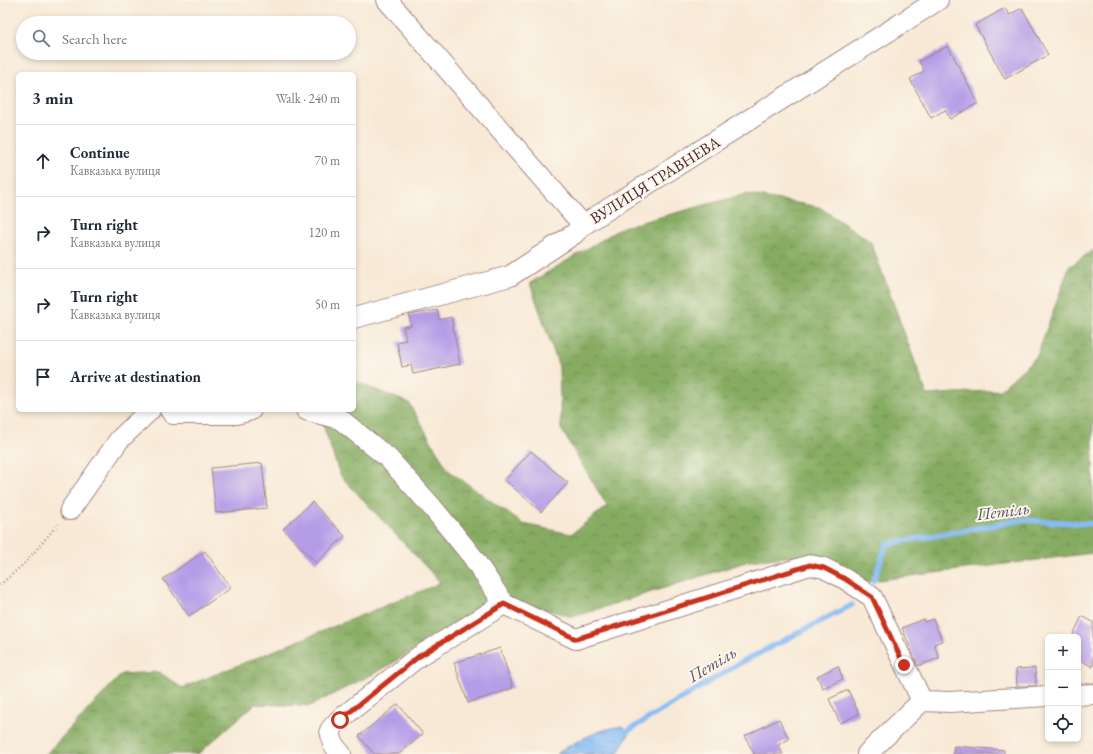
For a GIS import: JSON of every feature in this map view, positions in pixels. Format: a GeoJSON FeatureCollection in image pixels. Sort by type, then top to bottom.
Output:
{"type":"FeatureCollection","features":[{"type":"Feature","properties":{"kind":"street"},"geometry":{"type":"LineString","coordinates":[[387,0],[583,225]]}},
{"type":"Feature","properties":{"kind":"street","name":"ВУЛИЦЯ ТРАВНЕВА"},"geometry":{"type":"LineString","coordinates":[[356,317],[510,276],[574,234],[583,225],[938,0]]}},
{"type":"Feature","properties":{"kind":"street"},"geometry":{"type":"LineString","coordinates":[[70,510],[119,440],[148,412]]}},
{"type":"Feature","properties":{"kind":"street"},"geometry":{"type":"LineString","coordinates":[[172,412],[173,414],[236,414],[244,412]]}},
{"type":"Feature","properties":{"kind":"street"},"geometry":{"type":"LineString","coordinates":[[314,412],[340,419],[388,458],[432,507],[472,556],[504,604],[576,639],[810,565],[824,568],[845,579],[872,597],[922,701]]}},
{"type":"Feature","properties":{"kind":"street"},"geometry":{"type":"LineString","coordinates":[[341,754],[333,744],[330,730],[340,720],[418,657],[504,604]]}},
{"type":"Feature","properties":{"kind":"street"},"geometry":{"type":"LineString","coordinates":[[1081,695],[1093,694]]}},
{"type":"Feature","properties":{"kind":"street"},"geometry":{"type":"LineString","coordinates":[[867,754],[922,701],[950,702],[1045,696]]}},
{"type":"Feature","properties":{"kind":"path"},"geometry":{"type":"LineString","coordinates":[[0,585],[26,562],[70,510]]}},
{"type":"Feature","properties":{"kind":"green space"},"geometry":{"type":"Polygon","coordinates":[[[746,194],[819,207],[871,242],[927,395],[1000,390],[1037,356],[1069,267],[1093,250],[1093,553],[863,582],[814,554],[749,561],[573,617],[505,598],[379,671],[310,706],[255,704],[198,754],[46,754],[122,674],[159,672],[182,688],[441,583],[340,475],[319,412],[356,412],[356,382],[409,403],[448,470],[523,524],[571,534],[607,506],[561,429],[559,367],[530,283],[623,227],[746,194]]]}},
{"type":"Feature","properties":{"kind":"water"},"geometry":{"type":"Polygon","coordinates":[[[623,726],[629,734],[618,754],[556,754],[580,740],[596,733],[623,726]]]}},
{"type":"Feature","properties":{"kind":"building"},"geometry":{"type":"Polygon","coordinates":[[[1005,8],[1009,15],[1022,8],[1048,55],[1005,79],[975,25],[1005,8]]]}},
{"type":"Feature","properties":{"kind":"building"},"geometry":{"type":"Polygon","coordinates":[[[948,46],[978,103],[950,119],[945,110],[931,118],[910,79],[924,71],[919,61],[948,46]]]}},
{"type":"Feature","properties":{"kind":"building"},"geometry":{"type":"Polygon","coordinates":[[[437,310],[439,320],[451,317],[460,364],[413,374],[411,365],[402,367],[397,342],[406,340],[403,327],[411,326],[409,315],[437,310]]]}},
{"type":"Feature","properties":{"kind":"building"},"geometry":{"type":"Polygon","coordinates":[[[531,451],[568,483],[541,512],[505,480],[531,451]]]}},
{"type":"Feature","properties":{"kind":"building"},"geometry":{"type":"Polygon","coordinates":[[[262,463],[267,508],[216,513],[211,468],[262,463]]]}},
{"type":"Feature","properties":{"kind":"building"},"geometry":{"type":"Polygon","coordinates":[[[312,502],[345,536],[316,563],[283,529],[312,502]]]}},
{"type":"Feature","properties":{"kind":"building"},"geometry":{"type":"Polygon","coordinates":[[[205,551],[231,588],[189,616],[163,579],[205,551]]]}},
{"type":"Feature","properties":{"kind":"building"},"geometry":{"type":"Polygon","coordinates":[[[1082,616],[1093,622],[1093,667],[1081,661],[1081,634],[1073,634],[1082,616]]]}},
{"type":"Feature","properties":{"kind":"building"},"geometry":{"type":"Polygon","coordinates":[[[923,619],[924,622],[933,619],[942,641],[934,644],[939,658],[918,666],[902,628],[923,619]]]}},
{"type":"Feature","properties":{"kind":"building"},"geometry":{"type":"Polygon","coordinates":[[[500,648],[513,688],[468,703],[454,663],[500,648]]]}},
{"type":"Feature","properties":{"kind":"building"},"geometry":{"type":"Polygon","coordinates":[[[838,666],[843,679],[823,688],[817,676],[838,666]]]}},
{"type":"Feature","properties":{"kind":"building"},"geometry":{"type":"Polygon","coordinates":[[[1035,668],[1036,686],[1017,686],[1016,669],[1035,668]]]}},
{"type":"Feature","properties":{"kind":"building"},"geometry":{"type":"Polygon","coordinates":[[[848,690],[859,714],[840,723],[829,699],[848,690]]]}},
{"type":"Feature","properties":{"kind":"building"},"geometry":{"type":"Polygon","coordinates":[[[398,704],[423,734],[399,754],[374,754],[359,736],[398,704]]]}},
{"type":"Feature","properties":{"kind":"building"},"geometry":{"type":"Polygon","coordinates":[[[779,719],[789,739],[778,745],[783,754],[754,754],[745,736],[779,719]]]}},
{"type":"Feature","properties":{"kind":"building"},"geometry":{"type":"Polygon","coordinates":[[[954,746],[1004,750],[1004,754],[953,754],[954,746]]]}},
{"type":"Feature","properties":{"kind":"waterway","name":"Петіль"},"geometry":{"type":"LineString","coordinates":[[873,582],[887,544],[1023,520],[1093,524]]}},
{"type":"Feature","properties":{"kind":"waterway","name":"Петіль"},"geometry":{"type":"LineString","coordinates":[[621,735],[740,663],[852,605]]}},
{"type":"Feature","properties":{"kind":"route"},"geometry":{"type":"LineString","coordinates":[[340,720],[418,657],[504,604],[576,639],[810,565],[824,568],[845,579],[872,597],[904,665]]}}]}
